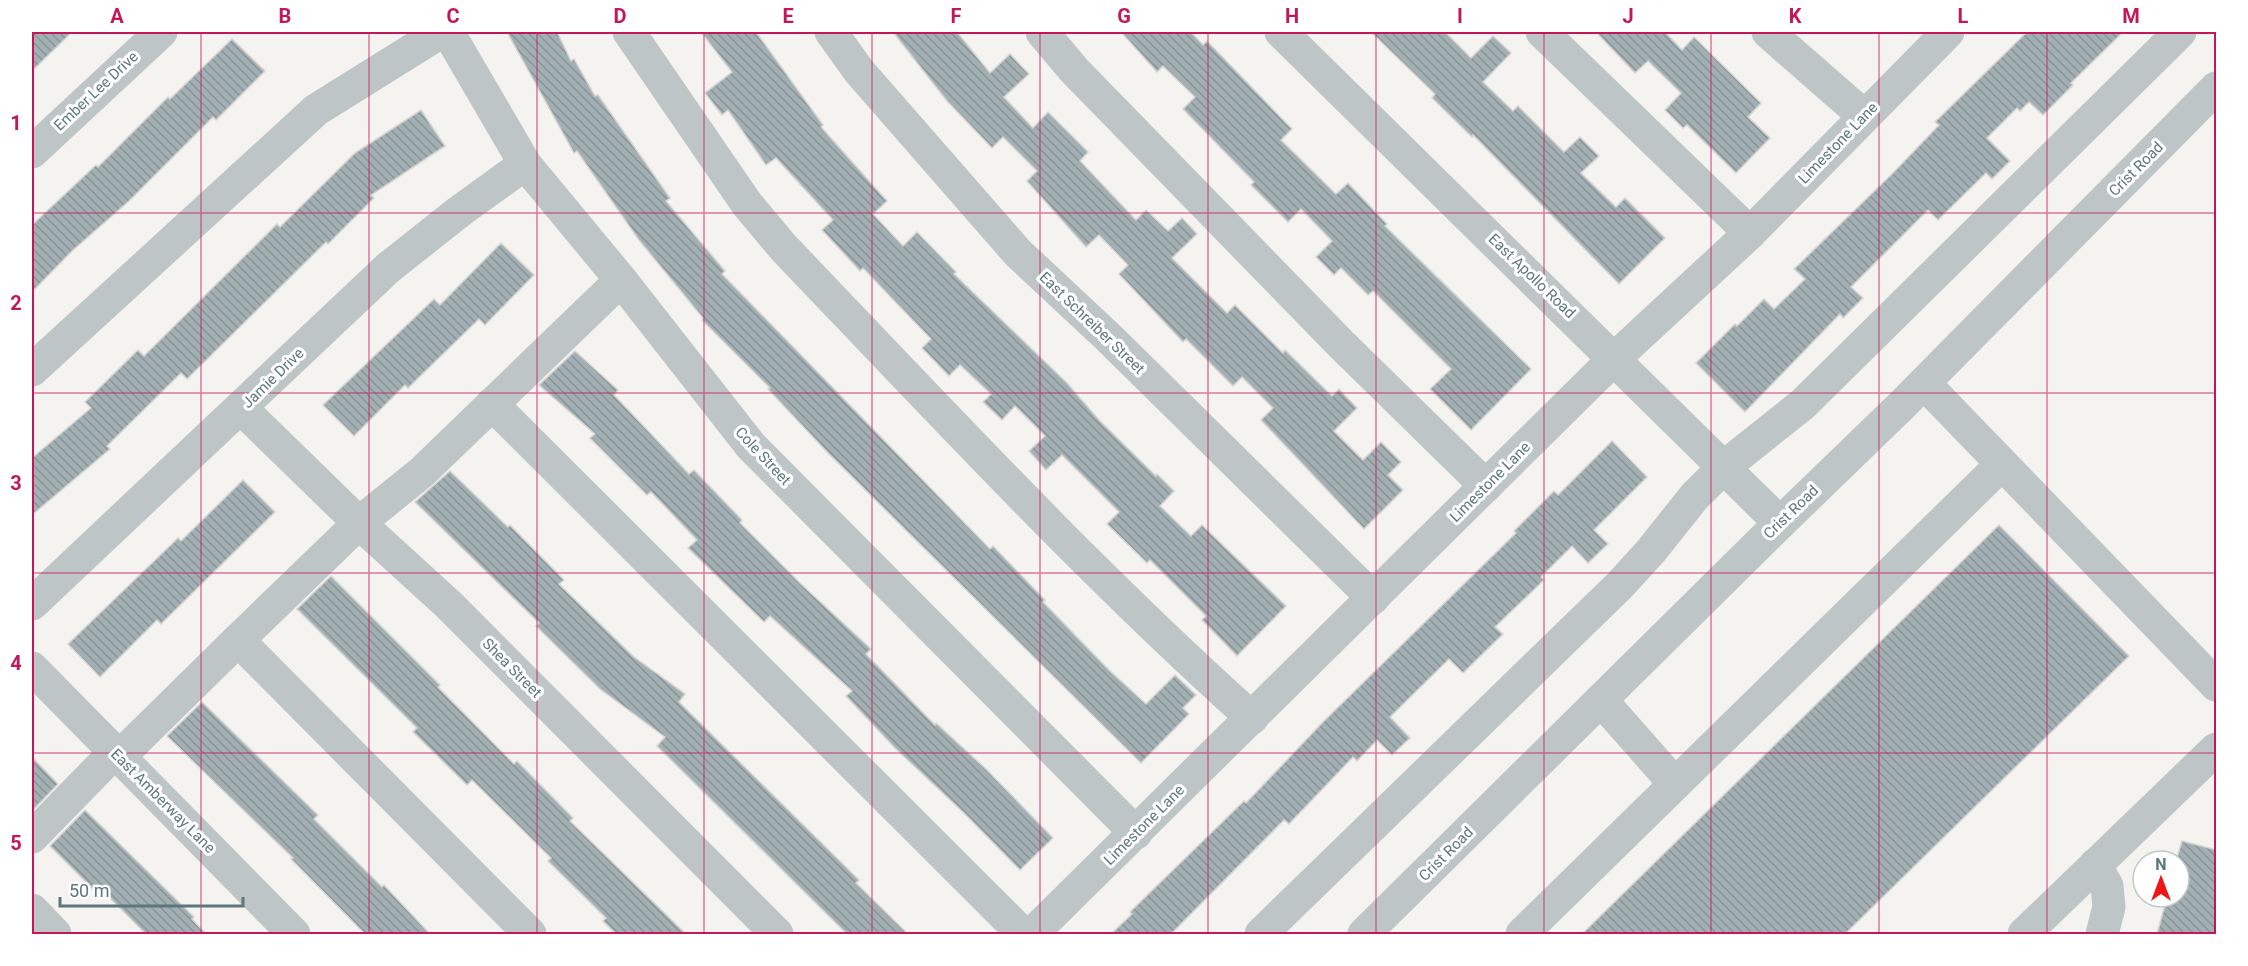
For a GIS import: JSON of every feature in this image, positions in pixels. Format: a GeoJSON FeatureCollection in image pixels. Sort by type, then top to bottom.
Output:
{"type":"FeatureCollection","features":[{"type":"Feature","properties":{"kind":"street","name":"Ember Lee Drive"},"geometry":{"type":"LineString","coordinates":[[32,152],[161,32]]}},
{"type":"Feature","properties":{"kind":"street"},"geometry":{"type":"LineString","coordinates":[[32,370],[316,110],[441,32]]}},
{"type":"Feature","properties":{"kind":"street","name":"Cole Street"},"geometry":{"type":"LineString","coordinates":[[448,32],[525,164],[621,280],[751,446],[1136,833]]}},
{"type":"Feature","properties":{"kind":"street"},"geometry":{"type":"LineString","coordinates":[[629,32],[747,204],[783,247],[1037,511],[1185,658],[1252,718]]}},
{"type":"Feature","properties":{"kind":"street","name":"East Schreiber Street"},"geometry":{"type":"LineString","coordinates":[[831,32],[859,71],[1018,253],[1126,355],[1373,598]]}},
{"type":"Feature","properties":{"kind":"street"},"geometry":{"type":"LineString","coordinates":[[1042,32],[1074,70],[1333,335],[1486,486]]}},
{"type":"Feature","properties":{"kind":"street","name":"East Apollo Road"},"geometry":{"type":"LineString","coordinates":[[1281,32],[1615,358],[1780,523]]}},
{"type":"Feature","properties":{"kind":"street"},"geometry":{"type":"LineString","coordinates":[[1542,32],[1750,233]]}},
{"type":"Feature","properties":{"kind":"street"},"geometry":{"type":"LineString","coordinates":[[1768,32],[1864,116]]}},
{"type":"Feature","properties":{"kind":"street","name":"Limestone Lane"},"geometry":{"type":"LineString","coordinates":[[1032,934],[1615,358],[1750,233],[1948,32]]}},
{"type":"Feature","properties":{"kind":"street"},"geometry":{"type":"LineString","coordinates":[[1261,934],[1620,585],[1651,551],[1694,497],[1724,467],[1803,404],[2180,32]]}},
{"type":"Feature","properties":{"kind":"street","name":"Crist Road"},"geometry":{"type":"LineString","coordinates":[[1364,934],[1924,383],[2217,88]]}},
{"type":"Feature","properties":{"kind":"street","name":"Jamie Drive"},"geometry":{"type":"LineString","coordinates":[[32,604],[388,268],[460,211],[525,164]]}},
{"type":"Feature","properties":{"kind":"street"},"geometry":{"type":"LineString","coordinates":[[32,837],[359,523],[423,472],[621,280]]}},
{"type":"Feature","properties":{"kind":"street"},"geometry":{"type":"LineString","coordinates":[[1924,383],[2217,685]]}},
{"type":"Feature","properties":{"kind":"street"},"geometry":{"type":"LineString","coordinates":[[492,404],[1023,934]]}},
{"type":"Feature","properties":{"kind":"street","name":"Shea Street"},"geometry":{"type":"LineString","coordinates":[[241,408],[359,523],[449,605],[777,934]]}},
{"type":"Feature","properties":{"kind":"street"},"geometry":{"type":"LineString","coordinates":[[1522,934],[2002,464]]}},
{"type":"Feature","properties":{"kind":"street"},"geometry":{"type":"LineString","coordinates":[[238,640],[530,934]]}},
{"type":"Feature","properties":{"kind":"street","name":"East Amberway Lane"},"geometry":{"type":"LineString","coordinates":[[32,668],[294,934]]}},
{"type":"Feature","properties":{"kind":"street"},"geometry":{"type":"LineString","coordinates":[[1601,700],[1675,784]]}},
{"type":"Feature","properties":{"kind":"street"},"geometry":{"type":"LineString","coordinates":[[2024,934],[2217,749]]}},
{"type":"Feature","properties":{"kind":"street"},"geometry":{"type":"LineString","coordinates":[[2095,865],[2107,886],[2109,907],[2102,934]]}},
{"type":"Feature","properties":{"kind":"street"},"geometry":{"type":"LineString","coordinates":[[32,910],[55,934]]}},
{"type":"Feature","properties":{"kind":"building"},"geometry":{"type":"Polygon","coordinates":[[[32,32],[72,32],[32,71],[32,32]]]}},
{"type":"Feature","properties":{"kind":"building"},"geometry":{"type":"Polygon","coordinates":[[[507,32],[557,32],[571,61],[574,59],[595,96],[598,95],[670,198],[666,201],[725,271],[722,274],[990,549],[993,546],[1109,670],[1146,704],[1175,675],[1196,695],[1183,708],[1189,714],[1141,763],[828,453],[768,389],[770,388],[702,320],[703,318],[639,240],[577,151],[574,153],[507,32]]]}},
{"type":"Feature","properties":{"kind":"building"},"geometry":{"type":"Polygon","coordinates":[[[701,32],[756,32],[823,125],[821,127],[887,201],[873,214],[903,246],[917,232],[956,272],[954,274],[1067,383],[1099,420],[1174,491],[1160,506],[1191,536],[1202,525],[1286,606],[1237,656],[1202,620],[1206,616],[1150,560],[1147,563],[1107,524],[1119,512],[1062,455],[1046,470],[1029,451],[1045,436],[1015,406],[1002,420],[983,402],[991,394],[960,365],[949,376],[922,348],[931,339],[863,268],[860,271],[822,230],[833,220],[776,158],[766,165],[728,110],[722,115],[705,93],[732,72],[701,32]]]}},
{"type":"Feature","properties":{"kind":"building"},"geometry":{"type":"Polygon","coordinates":[[[893,32],[957,32],[990,73],[1010,54],[1029,74],[1004,97],[1033,128],[1048,112],[1088,152],[1080,161],[1136,220],[1146,210],[1168,231],[1182,218],[1197,234],[1172,258],[1227,313],[1235,305],[1283,353],[1285,350],[1332,396],[1339,389],[1357,408],[1334,431],[1363,460],[1381,442],[1401,462],[1388,475],[1403,490],[1364,529],[1261,420],[1273,408],[1242,377],[1233,386],[1186,339],[1183,342],[1119,274],[1128,265],[1099,235],[1086,247],[1027,181],[1037,171],[1003,137],[992,148],[947,101],[893,32]]]}},
{"type":"Feature","properties":{"kind":"building"},"geometry":{"type":"Polygon","coordinates":[[[1121,32],[1191,32],[1203,45],[1207,41],[1292,129],[1281,140],[1336,194],[1348,183],[1387,224],[1385,226],[1531,369],[1471,430],[1430,389],[1451,369],[1373,291],[1368,295],[1341,268],[1334,275],[1316,257],[1332,241],[1301,209],[1288,222],[1251,185],[1254,182],[1183,109],[1195,97],[1163,66],[1157,72],[1121,32]]]}},
{"type":"Feature","properties":{"kind":"building"},"geometry":{"type":"Polygon","coordinates":[[[1371,32],[1445,32],[1471,58],[1493,36],[1511,53],[1483,82],[1513,111],[1518,106],[1564,152],[1580,137],[1599,156],[1581,173],[1616,207],[1625,198],[1665,238],[1619,284],[1473,135],[1472,137],[1432,98],[1435,94],[1371,32]]]}},
{"type":"Feature","properties":{"kind":"building"},"geometry":{"type":"Polygon","coordinates":[[[1596,32],[1665,32],[1682,50],[1694,37],[1761,103],[1748,117],[1770,138],[1736,173],[1687,125],[1683,128],[1665,110],[1681,93],[1648,61],[1635,73],[1596,32]]]}},
{"type":"Feature","properties":{"kind":"building"},"geometry":{"type":"Polygon","coordinates":[[[2027,32],[2123,32],[2071,83],[2073,85],[2043,115],[2029,102],[2020,111],[2017,108],[1987,138],[2010,161],[1992,179],[1986,173],[1938,220],[1928,210],[1851,287],[1863,298],[1843,318],[1840,314],[1745,412],[1696,363],[1764,299],[1774,309],[1805,279],[1794,269],[1892,174],[1939,125],[1935,122],[2027,32]]]}},
{"type":"Feature","properties":{"kind":"building"},"geometry":{"type":"Polygon","coordinates":[[[232,39],[265,71],[216,120],[213,117],[129,201],[72,251],[32,292],[32,225],[96,165],[98,167],[168,97],[170,99],[232,39]]]}},
{"type":"Feature","properties":{"kind":"building"},"geometry":{"type":"Polygon","coordinates":[[[421,110],[445,146],[371,195],[374,198],[328,244],[326,242],[187,379],[181,373],[107,446],[110,449],[32,515],[32,458],[91,408],[85,402],[138,350],[144,356],[277,224],[280,227],[355,153],[421,110]]]}},
{"type":"Feature","properties":{"kind":"building"},"geometry":{"type":"Polygon","coordinates":[[[501,243],[534,275],[485,325],[479,319],[408,388],[405,385],[354,436],[323,405],[434,299],[440,305],[501,243]]]}},
{"type":"Feature","properties":{"kind":"building"},"geometry":{"type":"Polygon","coordinates":[[[575,351],[618,390],[614,395],[689,474],[694,470],[742,520],[740,523],[871,649],[866,654],[935,725],[936,723],[987,770],[1053,838],[1020,870],[895,748],[846,696],[852,691],[770,616],[764,622],[688,548],[697,540],[651,492],[647,495],[590,438],[595,434],[539,385],[575,351]]]}},
{"type":"Feature","properties":{"kind":"building"},"geometry":{"type":"Polygon","coordinates":[[[1612,441],[1647,477],[1594,530],[1608,544],[1588,563],[1572,546],[1541,577],[1544,580],[1495,627],[1503,634],[1463,673],[1449,659],[1390,717],[1410,738],[1392,755],[1377,740],[1357,761],[1353,757],[1289,824],[1284,820],[1171,934],[1111,934],[1132,914],[1130,912],[1244,801],[1246,803],[1323,722],[1516,533],[1514,531],[1554,491],[1558,495],[1612,441]]]}},
{"type":"Feature","properties":{"kind":"building"},"geometry":{"type":"Polygon","coordinates":[[[450,471],[508,527],[510,525],[564,580],[559,584],[634,657],[685,694],[679,702],[859,880],[856,883],[908,934],[847,934],[657,746],[665,737],[600,689],[536,626],[539,623],[415,502],[450,471]]]}},
{"type":"Feature","properties":{"kind":"building"},"geometry":{"type":"Polygon","coordinates":[[[243,480],[275,512],[161,624],[157,620],[100,677],[68,644],[178,538],[181,541],[243,480]]]}},
{"type":"Feature","properties":{"kind":"building"},"geometry":{"type":"Polygon","coordinates":[[[1999,525],[2129,656],[1845,934],[1582,934],[1999,525]]]}},
{"type":"Feature","properties":{"kind":"building"},"geometry":{"type":"Polygon","coordinates":[[[331,576],[440,685],[438,687],[514,764],[517,761],[573,818],[570,821],[686,934],[616,934],[603,921],[606,918],[548,861],[551,858],[472,780],[467,785],[413,732],[417,728],[297,609],[331,576]]]}},
{"type":"Feature","properties":{"kind":"building"},"geometry":{"type":"Polygon","coordinates":[[[202,702],[318,815],[314,819],[382,887],[384,885],[430,934],[365,934],[291,859],[293,858],[167,736],[202,702]]]}},
{"type":"Feature","properties":{"kind":"building"},"geometry":{"type":"Polygon","coordinates":[[[32,757],[58,784],[32,811],[32,757]]]}},
{"type":"Feature","properties":{"kind":"building"},"geometry":{"type":"Polygon","coordinates":[[[85,810],[194,917],[192,919],[206,934],[146,934],[103,891],[99,895],[50,846],[85,810]]]}},
{"type":"Feature","properties":{"kind":"building"},"geometry":{"type":"Polygon","coordinates":[[[2182,841],[2217,850],[2217,934],[2157,934],[2164,909],[2191,909],[2191,849],[2180,849],[2182,841]]]}}]}
